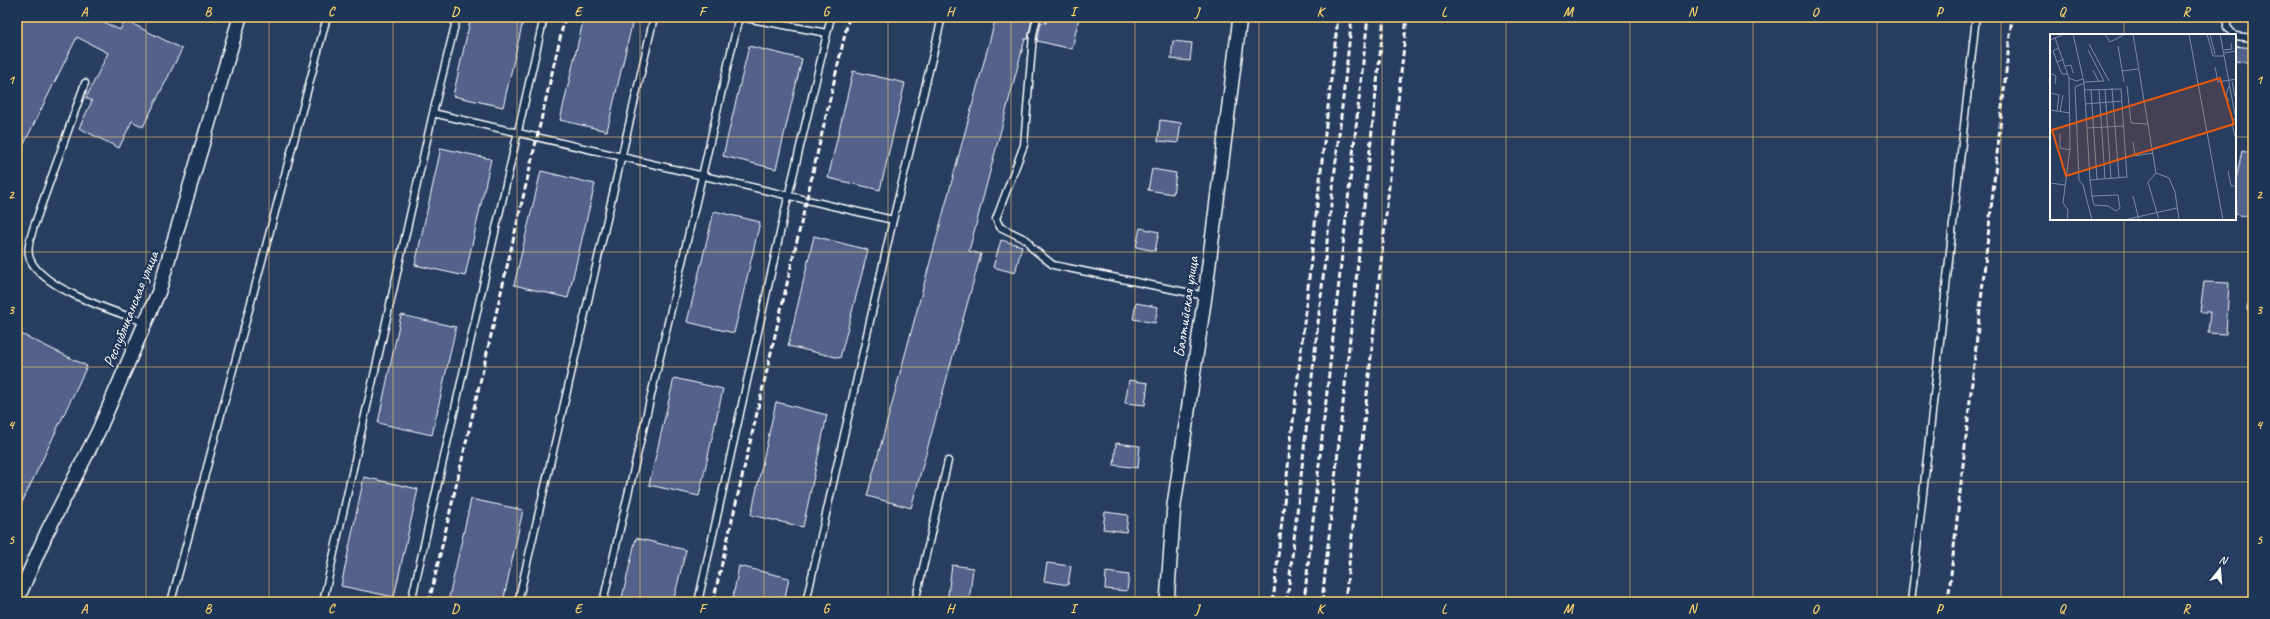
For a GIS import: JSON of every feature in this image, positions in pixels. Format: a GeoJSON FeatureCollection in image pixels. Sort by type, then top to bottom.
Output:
{"type":"FeatureCollection","features":[{"type":"Feature","properties":{"kind":"street","name":"Республиканская улица"},"geometry":{"type":"LineString","coordinates":[[17,600],[47,532],[98,432],[147,322],[169,263],[240,17]]}},
{"type":"Feature","properties":{"kind":"street","name":"Балтийская улица"},"geometry":{"type":"LineString","coordinates":[[1167,602],[1174,505],[1205,296],[1240,17]]}},
{"type":"Feature","properties":{"kind":"lane"},"geometry":{"type":"LineString","coordinates":[[171,602],[327,17]]}},
{"type":"Feature","properties":{"kind":"lane"},"geometry":{"type":"LineString","coordinates":[[323,602],[433,113],[458,17]]}},
{"type":"Feature","properties":{"kind":"lane"},"geometry":{"type":"LineString","coordinates":[[411,602],[544,17]]}},
{"type":"Feature","properties":{"kind":"lane"},"geometry":{"type":"LineString","coordinates":[[518,602],[654,17]]}},
{"type":"Feature","properties":{"kind":"lane"},"geometry":{"type":"LineString","coordinates":[[602,602],[701,176],[740,17],[827,33]]}},
{"type":"Feature","properties":{"kind":"lane"},"geometry":{"type":"LineString","coordinates":[[698,602],[788,196],[831,17]]}},
{"type":"Feature","properties":{"kind":"lane"},"geometry":{"type":"LineString","coordinates":[[806,602],[893,220],[942,17]]}},
{"type":"Feature","properties":{"kind":"lane"},"geometry":{"type":"LineString","coordinates":[[1037,17],[1033,35],[1024,145],[996,219],[1000,227],[1027,240],[1032,248],[1053,265],[1205,296]]}},
{"type":"Feature","properties":{"kind":"lane"},"geometry":{"type":"LineString","coordinates":[[1911,602],[1976,17]]}},
{"type":"Feature","properties":{"kind":"lane"},"geometry":{"type":"LineString","coordinates":[[2227,17],[2227,27],[2233,34]]}},
{"type":"Feature","properties":{"kind":"lane"},"geometry":{"type":"LineString","coordinates":[[2236,35],[2253,38]]}},
{"type":"Feature","properties":{"kind":"lane"},"geometry":{"type":"LineString","coordinates":[[85,83],[28,245],[30,259],[39,270],[57,285],[79,297],[147,322]]}},
{"type":"Feature","properties":{"kind":"lane"},"geometry":{"type":"LineString","coordinates":[[433,113],[893,220]]}},
{"type":"Feature","properties":{"kind":"lane"},"geometry":{"type":"LineString","coordinates":[[915,602],[948,460]]}},
{"type":"Feature","properties":{"kind":"lane"},"geometry":{"type":"LineString","coordinates":[[2250,602],[2253,595]]}},
{"type":"Feature","properties":{"kind":"building"},"geometry":{"type":"Polygon","coordinates":[[[17,17],[93,17],[120,30],[125,20],[182,49],[143,127],[132,121],[119,148],[79,128],[92,101],[86,98],[108,53],[77,37],[17,158],[17,17]]]}},
{"type":"Feature","properties":{"kind":"building"},"geometry":{"type":"Polygon","coordinates":[[[471,17],[524,17],[503,107],[453,96],[471,17]]]}},
{"type":"Feature","properties":{"kind":"building"},"geometry":{"type":"Polygon","coordinates":[[[584,17],[618,17],[633,20],[607,131],[560,120],[584,17]]]}},
{"type":"Feature","properties":{"kind":"building"},"geometry":{"type":"Polygon","coordinates":[[[996,17],[1023,17],[1032,19],[1028,39],[1025,39],[969,251],[981,254],[911,508],[867,496],[996,17]]]}},
{"type":"Feature","properties":{"kind":"building"},"geometry":{"type":"Polygon","coordinates":[[[1047,17],[1079,17],[1072,49],[1037,41],[1041,22],[1046,23],[1047,17]]]}},
{"type":"Feature","properties":{"kind":"building"},"geometry":{"type":"Polygon","coordinates":[[[1173,41],[1192,43],[1190,61],[1171,59],[1173,41]]]}},
{"type":"Feature","properties":{"kind":"building"},"geometry":{"type":"Polygon","coordinates":[[[749,46],[802,59],[776,169],[723,156],[749,46]]]}},
{"type":"Feature","properties":{"kind":"building"},"geometry":{"type":"Polygon","coordinates":[[[2236,46],[2253,48],[2253,63],[2236,61],[2236,46]]]}},
{"type":"Feature","properties":{"kind":"building"},"geometry":{"type":"Polygon","coordinates":[[[853,71],[905,83],[880,190],[828,178],[853,71]]]}},
{"type":"Feature","properties":{"kind":"building"},"geometry":{"type":"Polygon","coordinates":[[[1160,120],[1181,123],[1178,143],[1158,141],[1160,120]]]}},
{"type":"Feature","properties":{"kind":"building"},"geometry":{"type":"Polygon","coordinates":[[[441,148],[491,159],[465,276],[415,265],[441,148]]]}},
{"type":"Feature","properties":{"kind":"building"},"geometry":{"type":"Polygon","coordinates":[[[2242,151],[2253,154],[2253,218],[2236,214],[2236,178],[2242,151]]]}},
{"type":"Feature","properties":{"kind":"building"},"geometry":{"type":"Polygon","coordinates":[[[1152,169],[1176,173],[1173,194],[1148,190],[1152,169]]]}},
{"type":"Feature","properties":{"kind":"building"},"geometry":{"type":"Polygon","coordinates":[[[541,171],[595,184],[568,298],[514,285],[541,171]]]}},
{"type":"Feature","properties":{"kind":"building"},"geometry":{"type":"Polygon","coordinates":[[[714,211],[760,222],[734,333],[687,322],[714,211]]]}},
{"type":"Feature","properties":{"kind":"building"},"geometry":{"type":"Polygon","coordinates":[[[1140,228],[1159,232],[1155,251],[1136,247],[1140,228]]]}},
{"type":"Feature","properties":{"kind":"building"},"geometry":{"type":"Polygon","coordinates":[[[814,236],[868,250],[840,358],[788,346],[814,236]]]}},
{"type":"Feature","properties":{"kind":"building"},"geometry":{"type":"Polygon","coordinates":[[[1001,240],[1022,246],[1015,273],[993,267],[1001,240]]]}},
{"type":"Feature","properties":{"kind":"building"},"geometry":{"type":"Polygon","coordinates":[[[2204,282],[2229,283],[2226,334],[2208,333],[2210,312],[2200,312],[2204,282]]]}},
{"type":"Feature","properties":{"kind":"building"},"geometry":{"type":"Polygon","coordinates":[[[1136,303],[1158,307],[1155,323],[1133,319],[1136,303]]]}},
{"type":"Feature","properties":{"kind":"building"},"geometry":{"type":"Polygon","coordinates":[[[401,315],[456,327],[432,435],[378,423],[401,315]]]}},
{"type":"Feature","properties":{"kind":"building"},"geometry":{"type":"Polygon","coordinates":[[[17,332],[87,366],[17,513],[17,332]]]}},
{"type":"Feature","properties":{"kind":"building"},"geometry":{"type":"Polygon","coordinates":[[[674,378],[723,389],[699,496],[649,485],[674,378]]]}},
{"type":"Feature","properties":{"kind":"building"},"geometry":{"type":"Polygon","coordinates":[[[1129,380],[1148,383],[1145,405],[1125,403],[1129,380]]]}},
{"type":"Feature","properties":{"kind":"building"},"geometry":{"type":"Polygon","coordinates":[[[776,402],[827,415],[803,527],[751,515],[776,402]]]}},
{"type":"Feature","properties":{"kind":"building"},"geometry":{"type":"Polygon","coordinates":[[[1116,443],[1140,446],[1138,468],[1114,465],[1116,443]]]}},
{"type":"Feature","properties":{"kind":"building"},"geometry":{"type":"Polygon","coordinates":[[[364,477],[418,489],[394,597],[341,586],[364,477]]]}},
{"type":"Feature","properties":{"kind":"building"},"geometry":{"type":"Polygon","coordinates":[[[471,499],[523,510],[503,602],[448,602],[471,499]]]}},
{"type":"Feature","properties":{"kind":"building"},"geometry":{"type":"Polygon","coordinates":[[[1105,512],[1128,515],[1126,532],[1103,529],[1105,512]]]}},
{"type":"Feature","properties":{"kind":"building"},"geometry":{"type":"Polygon","coordinates":[[[636,538],[686,550],[673,602],[621,602],[636,538]]]}},
{"type":"Feature","properties":{"kind":"building"},"geometry":{"type":"Polygon","coordinates":[[[1047,563],[1071,566],[1068,585],[1044,581],[1047,563]]]}},
{"type":"Feature","properties":{"kind":"building"},"geometry":{"type":"Polygon","coordinates":[[[952,565],[973,568],[969,602],[947,602],[952,565]]]}},
{"type":"Feature","properties":{"kind":"building"},"geometry":{"type":"Polygon","coordinates":[[[739,566],[789,578],[784,602],[732,602],[739,566]]]}},
{"type":"Feature","properties":{"kind":"building"},"geometry":{"type":"Polygon","coordinates":[[[1106,572],[1129,575],[1127,591],[1105,589],[1106,572]]]}},
{"type":"Feature","properties":{"kind":"railway"},"geometry":{"type":"LineString","coordinates":[[429,602],[565,17]]}},
{"type":"Feature","properties":{"kind":"railway"},"geometry":{"type":"LineString","coordinates":[[713,602],[849,17]]}},
{"type":"Feature","properties":{"kind":"railway"},"geometry":{"type":"LineString","coordinates":[[1273,602],[1338,17]]}},
{"type":"Feature","properties":{"kind":"railway"},"geometry":{"type":"LineString","coordinates":[[1287,602],[1352,17]]}},
{"type":"Feature","properties":{"kind":"railway"},"geometry":{"type":"LineString","coordinates":[[1304,602],[1368,17]]}},
{"type":"Feature","properties":{"kind":"railway"},"geometry":{"type":"LineString","coordinates":[[1322,602],[1384,17]]}},
{"type":"Feature","properties":{"kind":"railway"},"geometry":{"type":"LineString","coordinates":[[1345,602],[1407,17]]}},
{"type":"Feature","properties":{"kind":"railway"},"geometry":{"type":"LineString","coordinates":[[1948,602],[2012,17]]}}]}
